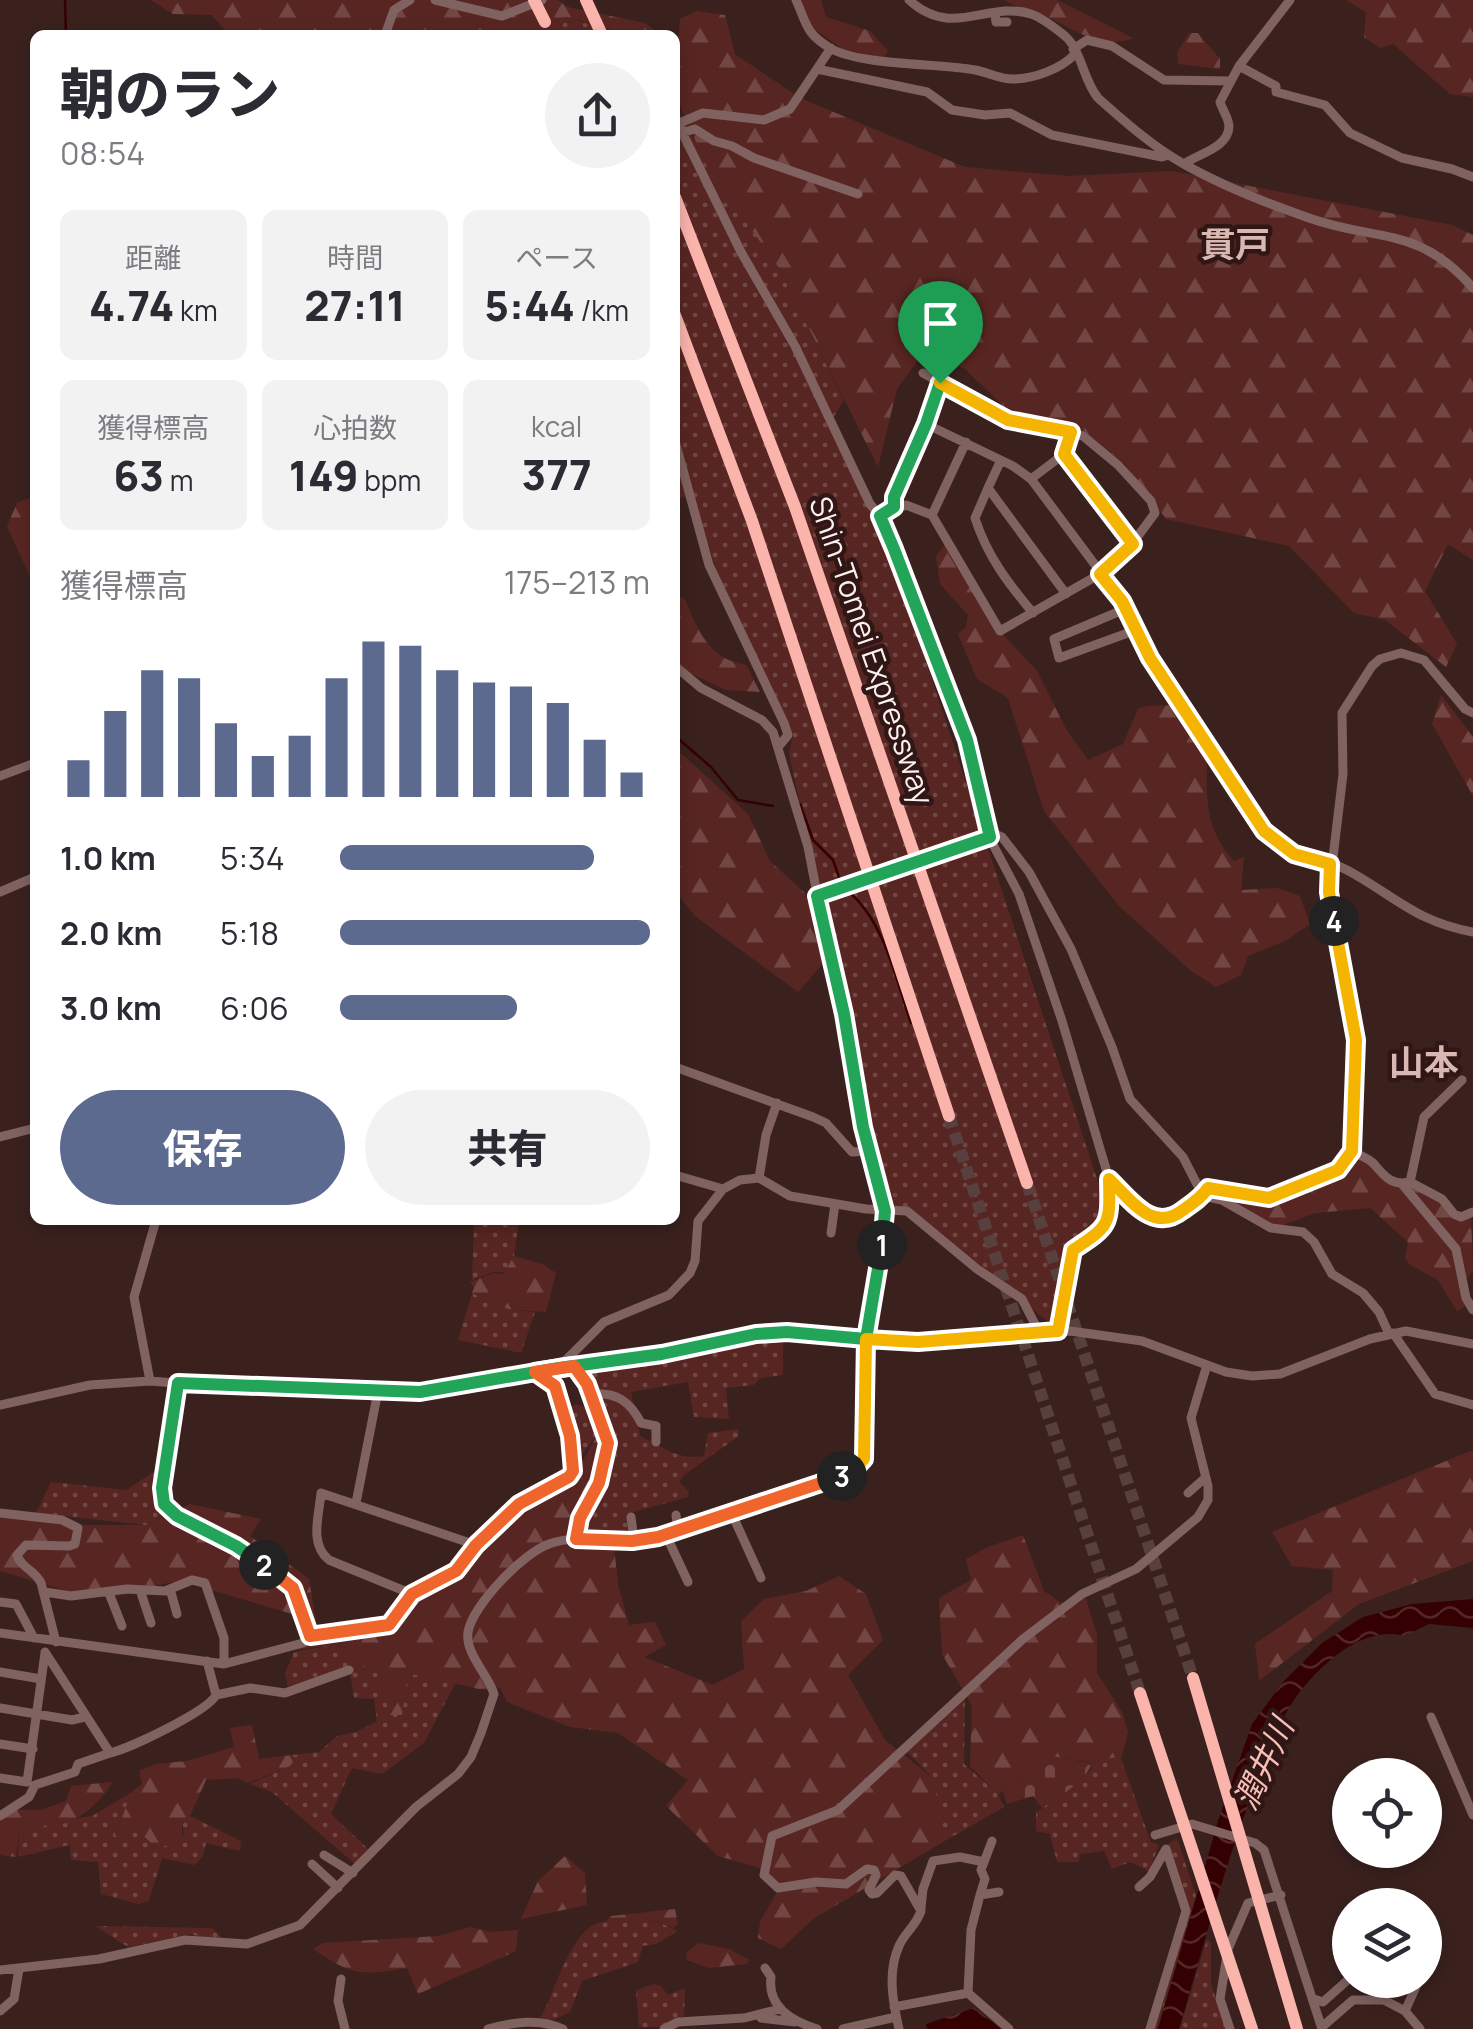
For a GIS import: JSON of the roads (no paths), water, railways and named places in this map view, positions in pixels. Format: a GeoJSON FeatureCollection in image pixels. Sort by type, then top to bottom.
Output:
{"type":"FeatureCollection","features":[{"type":"Feature","properties":{"kind":"highway"},"geometry":{"type":"LineString","coordinates":[[534,0],[548,29]]}},
{"type":"Feature","properties":{"kind":"highway"},"geometry":{"type":"LineString","coordinates":[[586,1],[600,30]]}},
{"type":"Feature","properties":{"kind":"highway","name":"Shin-Tomei Expressway"},"geometry":{"type":"LineString","coordinates":[[680,210],[795,507],[1027,1183]]}},
{"type":"Feature","properties":{"kind":"highway"},"geometry":{"type":"LineString","coordinates":[[680,328],[752,521],[949,1116]]}},
{"type":"Feature","properties":{"kind":"highway"},"geometry":{"type":"LineString","coordinates":[[1192,1678],[1297,2029]]}},
{"type":"Feature","properties":{"kind":"highway"},"geometry":{"type":"LineString","coordinates":[[1140,1693],[1252,2029]]}},
{"type":"Feature","properties":{"kind":"street"},"geometry":{"type":"LineString","coordinates":[[387,30],[394,10],[410,0]]}},
{"type":"Feature","properties":{"kind":"street"},"geometry":{"type":"LineString","coordinates":[[435,0],[502,16],[542,0]]}},
{"type":"Feature","properties":{"kind":"street"},"geometry":{"type":"LineString","coordinates":[[796,0],[808,31],[831,48],[867,58],[980,70],[1012,80],[1066,63],[1087,40],[1112,46],[1164,80],[1230,82]]}},
{"type":"Feature","properties":{"kind":"street"},"geometry":{"type":"LineString","coordinates":[[909,0],[950,20],[999,22],[1024,13],[1043,20],[1063,34],[1088,86],[1098,98],[1169,155],[1314,220],[1393,235],[1451,266],[1473,288]]}},
{"type":"Feature","properties":{"kind":"street"},"geometry":{"type":"LineString","coordinates":[[1024,13],[1026,0]]}},
{"type":"Feature","properties":{"kind":"street"},"geometry":{"type":"LineString","coordinates":[[1184,164],[1211,150],[1227,133],[1228,122],[1220,102],[1239,66],[1290,0]]}},
{"type":"Feature","properties":{"kind":"street"},"geometry":{"type":"LineString","coordinates":[[680,126],[703,112],[764,120],[790,110],[831,48]]}},
{"type":"Feature","properties":{"kind":"street"},"geometry":{"type":"LineString","coordinates":[[1066,63],[1070,69],[1084,74]]}},
{"type":"Feature","properties":{"kind":"street"},"geometry":{"type":"LineString","coordinates":[[1239,66],[1269,80],[1276,86],[1276,92],[1325,105],[1342,128],[1367,142],[1416,163],[1473,177]]}},
{"type":"Feature","properties":{"kind":"street"},"geometry":{"type":"LineString","coordinates":[[817,69],[927,92],[952,110],[968,114],[1010,113],[1052,135],[1162,158],[1169,155]]}},
{"type":"Feature","properties":{"kind":"street"},"geometry":{"type":"LineString","coordinates":[[680,127],[695,129],[754,158],[858,194]]}},
{"type":"Feature","properties":{"kind":"street"},"geometry":{"type":"LineString","coordinates":[[680,129],[741,252],[795,346],[870,504],[880,516],[967,740],[990,837],[1018,894],[1062,1021],[1109,1179],[1107,1222],[1102,1231],[1073,1250],[1058,1331]]}},
{"type":"Feature","properties":{"kind":"street"},"geometry":{"type":"LineString","coordinates":[[880,516],[894,507],[913,506],[932,514],[1000,631],[1100,574],[1133,544],[1155,513],[1152,500],[1083,436],[1008,420],[923,373]]}},
{"type":"Feature","properties":{"kind":"street"},"geometry":{"type":"LineString","coordinates":[[894,507],[894,497],[940,383]]}},
{"type":"Feature","properties":{"kind":"street"},"geometry":{"type":"LineString","coordinates":[[926,424],[1031,479],[1125,609],[1150,658],[1264,831],[1294,854],[1344,868],[1429,921],[1473,932]]}},
{"type":"Feature","properties":{"kind":"street"},"geometry":{"type":"LineString","coordinates":[[1031,479],[1064,454],[1071,432]]}},
{"type":"Feature","properties":{"kind":"street"},"geometry":{"type":"LineString","coordinates":[[932,514],[966,442]]}},
{"type":"Feature","properties":{"kind":"street"},"geometry":{"type":"LineString","coordinates":[[1064,454],[1133,544]]}},
{"type":"Feature","properties":{"kind":"street"},"geometry":{"type":"LineString","coordinates":[[680,460],[708,565],[788,736],[778,747]]}},
{"type":"Feature","properties":{"kind":"street"},"geometry":{"type":"LineString","coordinates":[[1001,460],[975,518],[996,567],[1033,614]]}},
{"type":"Feature","properties":{"kind":"street"},"geometry":{"type":"LineString","coordinates":[[988,488],[1066,594]]}},
{"type":"Feature","properties":{"kind":"street"},"geometry":{"type":"LineString","coordinates":[[1125,609],[1054,639],[1060,658],[1136,630]]}},
{"type":"Feature","properties":{"kind":"street"},"geometry":{"type":"LineString","coordinates":[[1109,1179],[1150,1218],[1157,1220],[1176,1216],[1208,1188],[1269,1198],[1338,1170],[1352,1151],[1356,1040],[1329,892],[1343,774],[1342,713],[1372,666],[1400,653],[1424,660],[1465,709],[1473,713]]}},
{"type":"Feature","properties":{"kind":"street"},"geometry":{"type":"LineString","coordinates":[[0,1970],[99,1959],[185,1940],[218,1944],[256,1942],[300,1924],[408,1814],[458,1774],[471,1757],[494,1694],[467,1637],[470,1624],[484,1602],[521,1562],[550,1544],[576,1539],[634,1540],[666,1535],[850,1474],[859,1466],[866,1449],[866,1339],[885,1211],[869,1151],[808,847],[773,732],[762,720],[701,688],[680,670]]}},
{"type":"Feature","properties":{"kind":"street"},"geometry":{"type":"LineString","coordinates":[[0,776],[30,765]]}},
{"type":"Feature","properties":{"kind":"street"},"geometry":{"type":"LineString","coordinates":[[817,896],[993,834],[1002,837],[1029,872],[1071,949],[1130,1100],[1184,1157],[1203,1196]]}},
{"type":"Feature","properties":{"kind":"street"},"geometry":{"type":"LineString","coordinates":[[0,892],[30,879]]}},
{"type":"Feature","properties":{"kind":"street"},"geometry":{"type":"LineString","coordinates":[[680,1069],[826,1123],[852,1152],[869,1151]]}},
{"type":"Feature","properties":{"kind":"street"},"geometry":{"type":"LineString","coordinates":[[1406,1183],[1424,1117],[1462,1080]]}},
{"type":"Feature","properties":{"kind":"street"},"geometry":{"type":"LineString","coordinates":[[759,1178],[766,1135],[778,1103]]}},
{"type":"Feature","properties":{"kind":"street"},"geometry":{"type":"LineString","coordinates":[[0,1137],[30,1129]]}},
{"type":"Feature","properties":{"kind":"street"},"geometry":{"type":"LineString","coordinates":[[1352,1151],[1373,1161],[1383,1176],[1442,1198],[1454,1214],[1462,1217],[1473,1212]]}},
{"type":"Feature","properties":{"kind":"street"},"geometry":{"type":"LineString","coordinates":[[680,1176],[724,1189]]}},
{"type":"Feature","properties":{"kind":"street"},"geometry":{"type":"LineString","coordinates":[[559,1368],[604,1322],[660,1301],[690,1273],[698,1221],[734,1181],[759,1178],[790,1196],[907,1211],[977,1269],[1010,1290],[1032,1314],[1040,1332]]}},
{"type":"Feature","properties":{"kind":"street"},"geometry":{"type":"LineString","coordinates":[[1406,1183],[1456,1249],[1466,1298],[1473,1310]]}},
{"type":"Feature","properties":{"kind":"street"},"geometry":{"type":"LineString","coordinates":[[1203,1196],[1222,1200],[1271,1228],[1303,1232],[1314,1242],[1332,1274],[1363,1293],[1380,1312],[1391,1334],[1435,1394],[1473,1406]]}},
{"type":"Feature","properties":{"kind":"street"},"geometry":{"type":"LineString","coordinates":[[831,1233],[836,1204]]}},
{"type":"Feature","properties":{"kind":"street"},"geometry":{"type":"LineString","coordinates":[[150,1381],[134,1297],[155,1225]]}},
{"type":"Feature","properties":{"kind":"street"},"geometry":{"type":"LineString","coordinates":[[0,1406],[72,1388],[150,1381],[440,1390],[771,1332],[918,1342],[1058,1331],[1138,1340],[1238,1374],[1280,1374],[1391,1334],[1421,1332],[1473,1344]]}},
{"type":"Feature","properties":{"kind":"street"},"geometry":{"type":"LineString","coordinates":[[920,1911],[901,1876],[895,1875],[877,1893],[869,1892],[876,1875],[874,1870],[867,1869],[846,1884],[816,1882],[778,1888],[764,1876],[772,1836],[838,1810],[1023,1639],[1082,1594],[1136,1569],[1198,1517],[1208,1500],[1190,1418],[1207,1365]]}},
{"type":"Feature","properties":{"kind":"street"},"geometry":{"type":"LineString","coordinates":[[574,1366],[592,1394],[608,1443],[599,1483],[580,1518],[576,1539]]}},
{"type":"Feature","properties":{"kind":"street"},"geometry":{"type":"LineString","coordinates":[[0,1634],[224,1664],[303,1643],[310,1636],[389,1625],[412,1594],[456,1571],[476,1545],[519,1504],[569,1477],[573,1471],[570,1436],[555,1386],[535,1372]]}},
{"type":"Feature","properties":{"kind":"street"},"geometry":{"type":"LineString","coordinates":[[178,1383],[162,1488],[164,1504],[177,1516],[236,1546],[284,1579],[293,1588],[310,1636]]}},
{"type":"Feature","properties":{"kind":"street"},"geometry":{"type":"LineString","coordinates":[[356,1503],[378,1391]]}},
{"type":"Feature","properties":{"kind":"street"},"geometry":{"type":"LineString","coordinates":[[592,1394],[610,1393],[633,1407],[641,1423],[656,1426],[656,1442]]}},
{"type":"Feature","properties":{"kind":"street"},"geometry":{"type":"LineString","coordinates":[[1188,1493],[1205,1478]]}},
{"type":"Feature","properties":{"kind":"street"},"geometry":{"type":"LineString","coordinates":[[412,1594],[320,1553],[316,1545],[321,1493],[476,1545]]}},
{"type":"Feature","properties":{"kind":"street"},"geometry":{"type":"LineString","coordinates":[[0,1512],[62,1520],[78,1528],[75,1544],[26,1545],[17,1554],[20,1563],[37,1576],[44,1592],[51,1641],[45,1652],[27,1782],[0,1778]]}},
{"type":"Feature","properties":{"kind":"street"},"geometry":{"type":"LineString","coordinates":[[676,1514],[678,1531]]}},
{"type":"Feature","properties":{"kind":"street"},"geometry":{"type":"LineString","coordinates":[[732,1514],[761,1578]]}},
{"type":"Feature","properties":{"kind":"street"},"geometry":{"type":"LineString","coordinates":[[631,1517],[634,1540]]}},
{"type":"Feature","properties":{"kind":"street"},"geometry":{"type":"LineString","coordinates":[[666,1535],[688,1582]]}},
{"type":"Feature","properties":{"kind":"street"},"geometry":{"type":"LineString","coordinates":[[44,1592],[71,1596],[170,1589],[192,1580],[205,1583],[224,1638],[224,1664]]}},
{"type":"Feature","properties":{"kind":"street"},"geometry":{"type":"LineString","coordinates":[[170,1589],[177,1614]]}},
{"type":"Feature","properties":{"kind":"street"},"geometry":{"type":"LineString","coordinates":[[140,1590],[151,1623]]}},
{"type":"Feature","properties":{"kind":"street"},"geometry":{"type":"LineString","coordinates":[[109,1593],[122,1626]]}},
{"type":"Feature","properties":{"kind":"street"},"geometry":{"type":"LineString","coordinates":[[0,1602],[16,1604],[34,1638]]}},
{"type":"Feature","properties":{"kind":"street"},"geometry":{"type":"LineString","coordinates":[[45,1652],[110,1753]]}},
{"type":"Feature","properties":{"kind":"street"},"geometry":{"type":"LineString","coordinates":[[0,1816],[29,1797],[34,1785],[75,1772],[78,1764],[147,1739],[165,1726],[211,1705],[216,1696],[207,1661]]}},
{"type":"Feature","properties":{"kind":"street"},"geometry":{"type":"LineString","coordinates":[[216,1696],[250,1688],[286,1694],[349,1670]]}},
{"type":"Feature","properties":{"kind":"street"},"geometry":{"type":"LineString","coordinates":[[0,1672],[41,1678]]}},
{"type":"Feature","properties":{"kind":"street"},"geometry":{"type":"LineString","coordinates":[[0,1708],[72,1720],[85,1717]]}},
{"type":"Feature","properties":{"kind":"street"},"geometry":{"type":"LineString","coordinates":[[1431,1716],[1473,1814]]}},
{"type":"Feature","properties":{"kind":"street"},"geometry":{"type":"LineString","coordinates":[[0,1744],[33,1748]]}},
{"type":"Feature","properties":{"kind":"street"},"geometry":{"type":"LineString","coordinates":[[1155,1835],[1192,1824],[1264,1850],[1322,2028],[1354,2000],[1384,2000],[1404,2011],[1420,2029]]}},
{"type":"Feature","properties":{"kind":"street"},"geometry":{"type":"LineString","coordinates":[[992,1841],[982,1870],[985,1879],[971,1930],[968,1994],[1009,2029]]}},
{"type":"Feature","properties":{"kind":"street"},"geometry":{"type":"LineString","coordinates":[[1139,1886],[1150,1877],[1166,1849],[1186,1910],[1150,2029]]}},
{"type":"Feature","properties":{"kind":"street"},"geometry":{"type":"LineString","coordinates":[[324,1855],[353,1873]]}},
{"type":"Feature","properties":{"kind":"street"},"geometry":{"type":"LineString","coordinates":[[899,2029],[892,1987],[896,1954],[905,1935],[916,1924],[933,1861],[960,1857],[984,1862]]}},
{"type":"Feature","properties":{"kind":"street"},"geometry":{"type":"LineString","coordinates":[[312,1864],[338,1888]]}},
{"type":"Feature","properties":{"kind":"street"},"geometry":{"type":"LineString","coordinates":[[980,1895],[999,1892]]}},
{"type":"Feature","properties":{"kind":"street"},"geometry":{"type":"LineString","coordinates":[[1230,2029],[1220,1999],[1228,1948],[1248,1903],[1281,1895]]}},
{"type":"Feature","properties":{"kind":"street"},"geometry":{"type":"LineString","coordinates":[[765,1968],[771,1977],[769,1990],[780,2009],[797,2022]]}},
{"type":"Feature","properties":{"kind":"street"},"geometry":{"type":"LineString","coordinates":[[0,2011],[14,1999],[18,1969]]}},
{"type":"Feature","properties":{"kind":"street"},"geometry":{"type":"LineString","coordinates":[[341,1979],[338,2001],[345,2029]]}},
{"type":"Feature","properties":{"kind":"street"},"geometry":{"type":"LineString","coordinates":[[843,2029],[968,1994]]}},
{"type":"Feature","properties":{"kind":"street"},"geometry":{"type":"LineString","coordinates":[[1314,1999],[1323,2002],[1332,1994]]}},
{"type":"Feature","properties":{"kind":"street"},"geometry":{"type":"LineString","coordinates":[[1404,2011],[1410,1998]]}},
{"type":"Feature","properties":{"kind":"street"},"geometry":{"type":"LineString","coordinates":[[664,2029],[678,2022],[744,2018],[780,2009]]}},
{"type":"Feature","properties":{"kind":"street"},"geometry":{"type":"LineString","coordinates":[[734,2024],[766,2017],[817,2029]]}},
{"type":"Feature","properties":{"kind":"street"},"geometry":{"type":"LineString","coordinates":[[488,2029],[538,2021],[563,2029]]}},
{"type":"Feature","properties":{"kind":"water","name":"潤井川"},"geometry":{"type":"Polygon","coordinates":[[[1473,1599],[1473,1628],[1429,1624],[1404,1636],[1388,1634],[1356,1643],[1313,1676],[1292,1703],[1241,1825],[1179,2029],[1158,2029],[1218,1821],[1252,1724],[1284,1681],[1322,1643],[1363,1617],[1412,1604],[1473,1599]]]}},
{"type":"Feature","properties":{"kind":"water"},"geometry":{"type":"Polygon","coordinates":[[[974,2008],[1001,2029],[927,2029],[926,2024],[974,2008]]]}},
{"type":"Feature","properties":{"kind":"waterway"},"geometry":{"type":"LineString","coordinates":[[65,0],[66,30]]}},
{"type":"Feature","properties":{"kind":"waterway"},"geometry":{"type":"LineString","coordinates":[[680,740],[711,767],[738,800],[773,806]]}},
{"type":"Feature","properties":{"kind":"waterway"},"geometry":{"type":"LineString","coordinates":[[800,804],[813,840],[833,860],[842,886]]}},
{"type":"Feature","properties":{"kind":"waterway"},"geometry":{"type":"LineString","coordinates":[[848,891],[880,935],[911,1023]]}},
{"type":"Feature","properties":{"kind":"tunnel"},"geometry":{"type":"LineString","coordinates":[[949,1116],[1140,1693]]}},
{"type":"Feature","properties":{"kind":"tunnel"},"geometry":{"type":"LineString","coordinates":[[1027,1183],[1193,1678]]}},
{"type":"Feature","properties":{"kind":"district","name":"貫戸"},"geometry":{"type":"Point","coordinates":[1235,245]}},
{"type":"Feature","properties":{"kind":"district","name":"山本"},"geometry":{"type":"Point","coordinates":[1424,1063]}}]}
